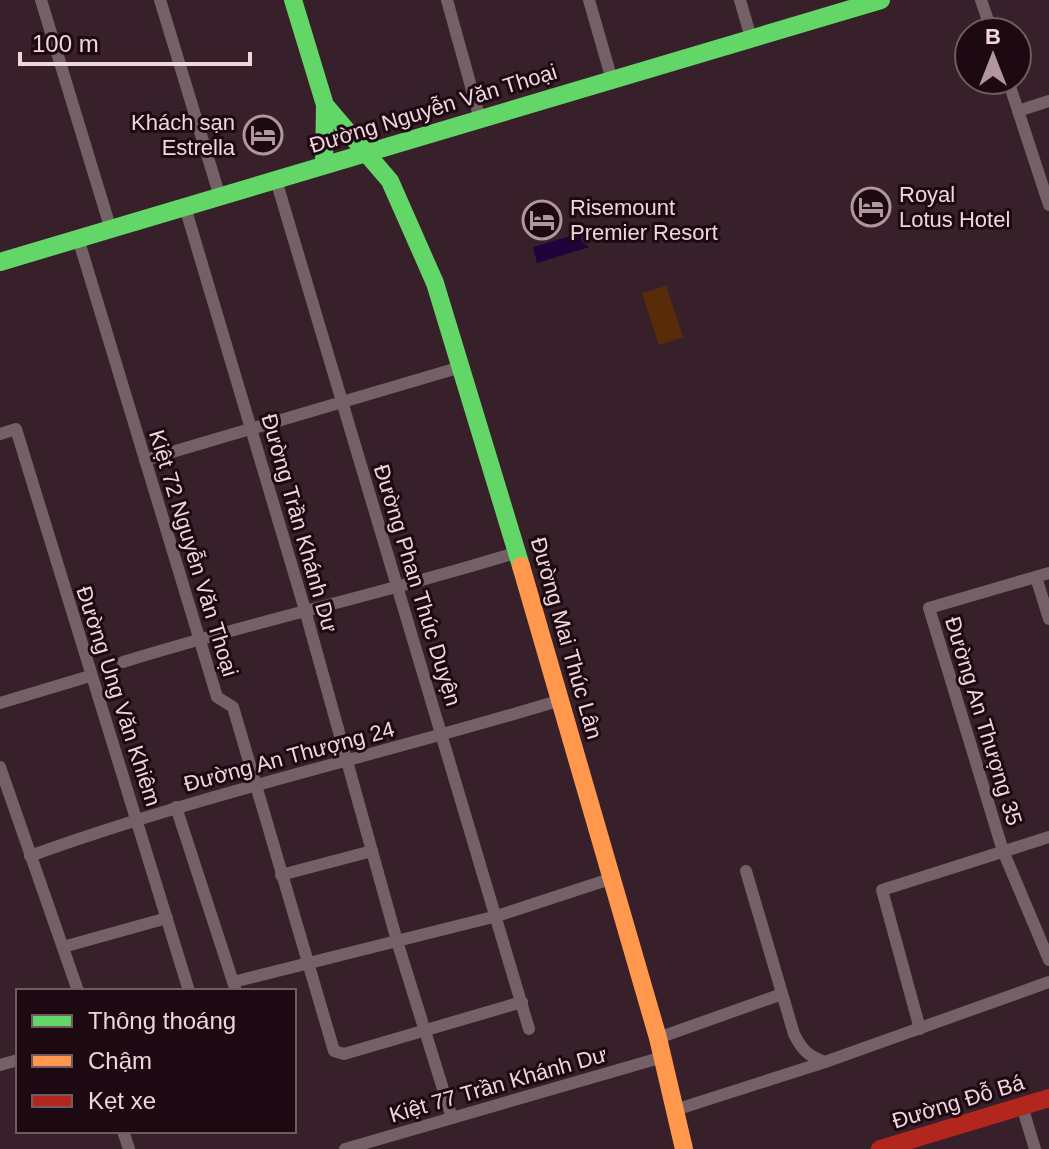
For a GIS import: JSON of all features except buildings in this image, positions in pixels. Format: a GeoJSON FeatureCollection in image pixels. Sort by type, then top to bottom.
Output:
{"type":"FeatureCollection","features":[{"type":"Feature","properties":{"kind":"street"},"geometry":{"type":"LineString","coordinates":[[41,0],[111,230]]}},
{"type":"Feature","properties":{"kind":"street"},"geometry":{"type":"LineString","coordinates":[[160,0],[220,197]]}},
{"type":"Feature","properties":{"kind":"street"},"geometry":{"type":"LineString","coordinates":[[293,0],[325,105],[324,165]]}},
{"type":"Feature","properties":{"kind":"street"},"geometry":{"type":"LineString","coordinates":[[447,0],[480,119]]}},
{"type":"Feature","properties":{"kind":"street"},"geometry":{"type":"LineString","coordinates":[[589,0],[612,80]]}},
{"type":"Feature","properties":{"kind":"street"},"geometry":{"type":"LineString","coordinates":[[740,0],[751,38]]}},
{"type":"Feature","properties":{"kind":"street","name":"Đường Nguyễn Văn Thoại"},"geometry":{"type":"LineString","coordinates":[[0,262],[751,38],[841,6],[881,0]]}},
{"type":"Feature","properties":{"kind":"street"},"geometry":{"type":"LineString","coordinates":[[1013,96],[1049,205]]}},
{"type":"Feature","properties":{"kind":"street"},"geometry":{"type":"LineString","coordinates":[[1018,111],[1049,101]]}},
{"type":"Feature","properties":{"kind":"street","name":"Đường Mai Thúc Lân"},"geometry":{"type":"LineString","coordinates":[[325,105],[390,181],[435,283],[561,700],[658,1038],[684,1149]]}},
{"type":"Feature","properties":{"kind":"street","name":"Đường Phan Thúc Duyện"},"geometry":{"type":"LineString","coordinates":[[276,180],[529,1029]]}},
{"type":"Feature","properties":{"kind":"street","name":"Đường Trần Khánh Dư"},"geometry":{"type":"LineString","coordinates":[[185,207],[305,610],[397,941],[452,1118]]}},
{"type":"Feature","properties":{"kind":"street","name":"Kiệt 72 Nguyễn Văn Thoại"},"geometry":{"type":"LineString","coordinates":[[78,238],[197,638],[217,697],[233,707],[334,1051],[338,1054],[424,1031]]}},
{"type":"Feature","properties":{"kind":"street"},"geometry":{"type":"LineString","coordinates":[[145,460],[461,367]]}},
{"type":"Feature","properties":{"kind":"street","name":"Đường Ung Văn Khiêm"},"geometry":{"type":"LineString","coordinates":[[0,434],[16,429],[188,989]]}},
{"type":"Feature","properties":{"kind":"street"},"geometry":{"type":"LineString","coordinates":[[123,662],[197,638],[398,589],[518,552]]}},
{"type":"Feature","properties":{"kind":"street"},"geometry":{"type":"LineString","coordinates":[[1042,575],[1049,619]]}},
{"type":"Feature","properties":{"kind":"street","name":"Đường An Thượng 35"},"geometry":{"type":"LineString","coordinates":[[1042,575],[929,608],[1003,851],[1049,960]]}},
{"type":"Feature","properties":{"kind":"street"},"geometry":{"type":"LineString","coordinates":[[0,703],[90,676]]}},
{"type":"Feature","properties":{"kind":"street","name":"Đường An Thượng 24"},"geometry":{"type":"LineString","coordinates":[[30,856],[136,818],[443,736],[561,700]]}},
{"type":"Feature","properties":{"kind":"street"},"geometry":{"type":"LineString","coordinates":[[0,767],[77,989]]}},
{"type":"Feature","properties":{"kind":"street"},"geometry":{"type":"LineString","coordinates":[[176,807],[234,986],[302,963],[309,964],[497,916],[610,879]]}},
{"type":"Feature","properties":{"kind":"street"},"geometry":{"type":"LineString","coordinates":[[920,1029],[882,890],[1049,837]]}},
{"type":"Feature","properties":{"kind":"street"},"geometry":{"type":"LineString","coordinates":[[281,875],[372,851]]}},
{"type":"Feature","properties":{"kind":"street"},"geometry":{"type":"LineString","coordinates":[[746,871],[802,1050],[825,1062]]}},
{"type":"Feature","properties":{"kind":"street"},"geometry":{"type":"LineString","coordinates":[[63,947],[167,918]]}},
{"type":"Feature","properties":{"kind":"street"},"geometry":{"type":"LineString","coordinates":[[675,1110],[825,1062],[1049,982]]}},
{"type":"Feature","properties":{"kind":"street"},"geometry":{"type":"LineString","coordinates":[[658,1038],[782,994]]}},
{"type":"Feature","properties":{"kind":"street"},"geometry":{"type":"LineString","coordinates":[[424,1031],[522,1002]]}},
{"type":"Feature","properties":{"kind":"street","name":"Kiệt 77 Trần Khánh Dư"},"geometry":{"type":"LineString","coordinates":[[345,1149],[663,1057]]}},
{"type":"Feature","properties":{"kind":"street","name":"Đường Đỗ Bá"},"geometry":{"type":"LineString","coordinates":[[880,1149],[1049,1098]]}},
{"type":"Feature","properties":{"kind":"street"},"geometry":{"type":"LineString","coordinates":[[1022,1106],[1035,1149]]}},
{"type":"Feature","properties":{"kind":"shaded area"},"geometry":{"type":"Polygon","coordinates":[[[580,233],[582,242],[589,247],[537,263],[533,247],[580,233]]]}},
{"type":"Feature","properties":{"kind":"shaded area"},"geometry":{"type":"Polygon","coordinates":[[[666,286],[683,337],[659,345],[642,293],[666,286]]]}},
{"type":"Feature","properties":{"kind":"traffic: fast"},"geometry":{"type":"LineString","coordinates":[[293,0],[325,105],[390,181],[435,283],[521,566]]}},
{"type":"Feature","properties":{"kind":"traffic: fast"},"geometry":{"type":"LineString","coordinates":[[0,262],[881,0]]}},
{"type":"Feature","properties":{"kind":"traffic: fast"},"geometry":{"type":"LineString","coordinates":[[324,165],[325,105]]}},
{"type":"Feature","properties":{"kind":"traffic: slow"},"geometry":{"type":"LineString","coordinates":[[521,566],[658,1038],[684,1149]]}},
{"type":"Feature","properties":{"kind":"traffic: jam"},"geometry":{"type":"LineString","coordinates":[[880,1149],[1049,1098]]}},
{"type":"Feature","properties":{"kind":"place","name":"Khách sạn Estrella"},"geometry":{"type":"Point","coordinates":[263,135]}},
{"type":"Feature","properties":{"kind":"place","name":"Royal Lotus Hotel"},"geometry":{"type":"Point","coordinates":[871,207]}},
{"type":"Feature","properties":{"kind":"place","name":"Risemount Premier Resort"},"geometry":{"type":"Point","coordinates":[542,220]}}]}
